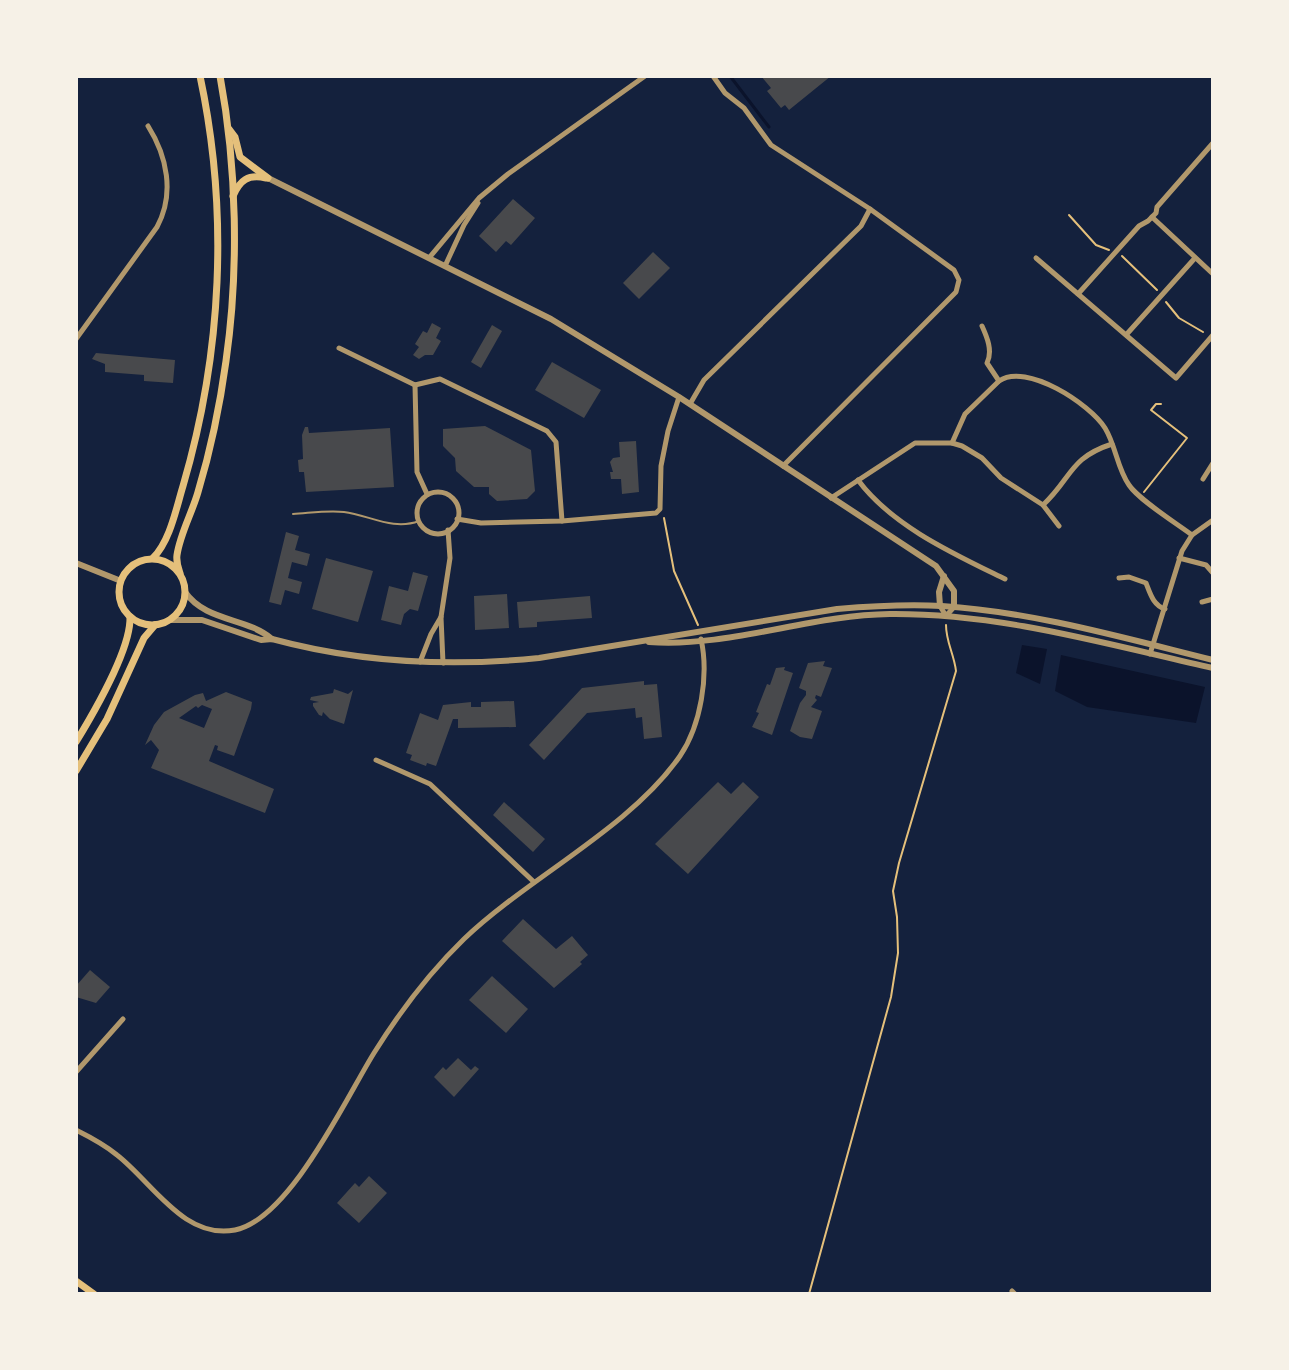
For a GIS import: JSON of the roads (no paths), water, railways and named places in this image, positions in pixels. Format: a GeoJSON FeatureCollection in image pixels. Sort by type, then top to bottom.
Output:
{"type":"FeatureCollection","features":[{"type":"Feature","properties":{"kind":"main road"},"geometry":{"type":"LineString","coordinates":[[153,558],[162,548],[193,452],[210,365],[217,288],[216,186],[200,76]]}},
{"type":"Feature","properties":{"kind":"main road"},"geometry":{"type":"LineString","coordinates":[[180,573],[165,561],[153,558],[130,567],[121,581],[120,600],[130,617],[155,625],[169,620],[181,608],[185,592],[177,554],[201,481],[219,409],[232,302],[229,128],[220,76]]}},
{"type":"Feature","properties":{"kind":"main road"},"geometry":{"type":"LineString","coordinates":[[229,128],[235,137],[240,157],[268,178]]}},
{"type":"Feature","properties":{"kind":"main road"},"geometry":{"type":"LineString","coordinates":[[232,197],[239,184],[247,178],[268,178]]}},
{"type":"Feature","properties":{"kind":"main road"},"geometry":{"type":"LineString","coordinates":[[76,742],[99,703],[129,630],[130,617]]}},
{"type":"Feature","properties":{"kind":"main road"},"geometry":{"type":"LineString","coordinates":[[76,771],[107,719],[144,638],[155,625]]}},
{"type":"Feature","properties":{"kind":"main road"},"geometry":{"type":"LineString","coordinates":[[76,1281],[94,1294]]}},
{"type":"Feature","properties":{"kind":"street"},"geometry":{"type":"LineString","coordinates":[[429,258],[483,195],[645,76]]}},
{"type":"Feature","properties":{"kind":"street"},"geometry":{"type":"LineString","coordinates":[[713,76],[725,93],[744,108],[771,145],[870,209],[954,270],[959,280],[956,292],[783,466]]}},
{"type":"Feature","properties":{"kind":"street"},"geometry":{"type":"LineString","coordinates":[[76,339],[157,227],[165,210],[165,162],[148,126]]}},
{"type":"Feature","properties":{"kind":"street"},"geometry":{"type":"LineString","coordinates":[[1078,294],[1139,226],[1152,217],[1157,207],[1213,144]]}},
{"type":"Feature","properties":{"kind":"street"},"geometry":{"type":"LineString","coordinates":[[268,178],[535,310],[690,404],[936,566],[954,591],[954,607],[946,616]]}},
{"type":"Feature","properties":{"kind":"street"},"geometry":{"type":"LineString","coordinates":[[445,266],[464,225],[483,195]]}},
{"type":"Feature","properties":{"kind":"street"},"geometry":{"type":"LineString","coordinates":[[690,404],[704,380],[861,226],[870,209]]}},
{"type":"Feature","properties":{"kind":"street"},"geometry":{"type":"LineString","coordinates":[[1152,217],[1213,274]]}},
{"type":"Feature","properties":{"kind":"street"},"geometry":{"type":"LineString","coordinates":[[1036,258],[1176,378],[1212,336]]}},
{"type":"Feature","properties":{"kind":"street"},"geometry":{"type":"LineString","coordinates":[[1126,335],[1195,258]]}},
{"type":"Feature","properties":{"kind":"street"},"geometry":{"type":"LineString","coordinates":[[982,326],[988,339],[990,358],[987,363],[999,381]]}},
{"type":"Feature","properties":{"kind":"street"},"geometry":{"type":"LineString","coordinates":[[339,348],[415,385],[440,379],[547,431],[556,442],[562,521]]}},
{"type":"Feature","properties":{"kind":"street"},"geometry":{"type":"LineString","coordinates":[[952,443],[965,414],[999,381],[1012,377],[1057,386],[1100,421],[1129,486],[1192,535]]}},
{"type":"Feature","properties":{"kind":"street"},"geometry":{"type":"LineString","coordinates":[[415,385],[417,472],[427,494]]}},
{"type":"Feature","properties":{"kind":"street"},"geometry":{"type":"LineString","coordinates":[[457,519],[481,523],[562,521],[656,513],[660,509],[661,466],[679,397]]}},
{"type":"Feature","properties":{"kind":"street"},"geometry":{"type":"LineString","coordinates":[[830,499],[915,443],[952,443],[974,452],[1001,478],[1043,505],[1059,526]]}},
{"type":"Feature","properties":{"kind":"street"},"geometry":{"type":"LineString","coordinates":[[1043,505],[1078,461],[1112,444]]}},
{"type":"Feature","properties":{"kind":"street"},"geometry":{"type":"LineString","coordinates":[[1203,479],[1213,463]]}},
{"type":"Feature","properties":{"kind":"street"},"geometry":{"type":"LineString","coordinates":[[858,480],[873,500],[893,515],[943,547],[1005,579]]}},
{"type":"Feature","properties":{"kind":"street"},"geometry":{"type":"LineString","coordinates":[[438,492],[451,497],[458,509],[457,519],[448,530],[433,533],[419,521],[418,504],[427,494],[438,492]]}},
{"type":"Feature","properties":{"kind":"street"},"geometry":{"type":"LineString","coordinates":[[1150,654],[1179,558],[1192,535],[1213,520]]}},
{"type":"Feature","properties":{"kind":"street"},"geometry":{"type":"LineString","coordinates":[[443,663],[441,617],[450,558],[448,530]]}},
{"type":"Feature","properties":{"kind":"street"},"geometry":{"type":"LineString","coordinates":[[1179,558],[1206,565],[1213,573]]}},
{"type":"Feature","properties":{"kind":"street"},"geometry":{"type":"LineString","coordinates":[[76,563],[121,581]]}},
{"type":"Feature","properties":{"kind":"street"},"geometry":{"type":"LineString","coordinates":[[944,576],[939,592],[940,606],[946,616]]}},
{"type":"Feature","properties":{"kind":"street"},"geometry":{"type":"LineString","coordinates":[[1119,578],[1129,577],[1146,583],[1158,606],[1165,609]]}},
{"type":"Feature","properties":{"kind":"street"},"geometry":{"type":"LineString","coordinates":[[185,592],[205,611],[263,631],[272,639]]}},
{"type":"Feature","properties":{"kind":"street"},"geometry":{"type":"LineString","coordinates":[[1202,602],[1213,599]]}},
{"type":"Feature","properties":{"kind":"street"},"geometry":{"type":"LineString","coordinates":[[169,620],[202,620],[261,640],[272,639],[343,655],[443,663],[539,658],[837,609],[881,605],[940,606],[1022,616],[1213,660]]}},
{"type":"Feature","properties":{"kind":"street"},"geometry":{"type":"LineString","coordinates":[[641,641],[678,643],[840,618],[888,614],[946,616],[1044,629],[1213,668]]}},
{"type":"Feature","properties":{"kind":"street"},"geometry":{"type":"LineString","coordinates":[[420,662],[441,617]]}},
{"type":"Feature","properties":{"kind":"street"},"geometry":{"type":"LineString","coordinates":[[76,1130],[117,1155],[189,1221],[206,1229],[221,1231],[236,1230],[253,1223],[278,1200],[304,1168],[348,1101],[376,1049],[429,978],[464,939],[642,799],[682,753],[701,698],[703,678],[699,630]]}},
{"type":"Feature","properties":{"kind":"street"},"geometry":{"type":"LineString","coordinates":[[376,760],[430,784],[534,882]]}},
{"type":"Feature","properties":{"kind":"street"},"geometry":{"type":"LineString","coordinates":[[76,1072],[123,1019]]}},
{"type":"Feature","properties":{"kind":"lane"},"geometry":{"type":"LineString","coordinates":[[293,514],[343,512],[395,524],[410,525],[419,521]]}},
{"type":"Feature","properties":{"kind":"water"},"geometry":{"type":"Polygon","coordinates":[[[1022,645],[1047,649],[1040,684],[1016,673],[1022,645]]]}},
{"type":"Feature","properties":{"kind":"water"},"geometry":{"type":"Polygon","coordinates":[[[1061,655],[1205,687],[1196,723],[1087,707],[1055,691],[1061,655]]]}},
{"type":"Feature","properties":{"kind":"waterway"},"geometry":{"type":"LineString","coordinates":[[730,76],[769,127]]}}]}
